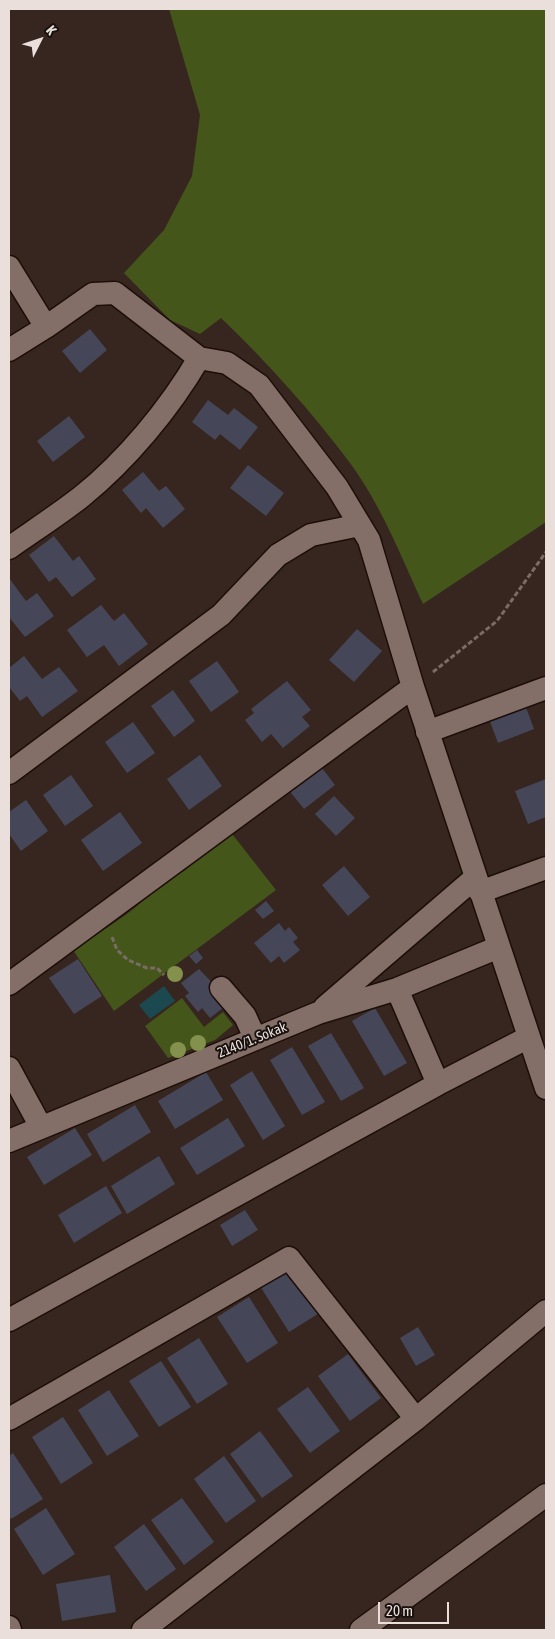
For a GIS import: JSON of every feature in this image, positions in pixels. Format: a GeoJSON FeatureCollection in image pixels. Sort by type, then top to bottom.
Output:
{"type":"FeatureCollection","features":[{"type":"Feature","properties":{"kind":"street"},"geometry":{"type":"LineString","coordinates":[[9,267],[46,327]]}},
{"type":"Feature","properties":{"kind":"street"},"geometry":{"type":"LineString","coordinates":[[9,350],[93,294],[116,293],[199,358],[226,363],[259,386],[337,487],[369,540],[412,688],[499,947],[537,1047],[546,1088]]}},
{"type":"Feature","properties":{"kind":"street"},"geometry":{"type":"LineString","coordinates":[[9,548],[82,497],[124,456],[179,392],[199,358]]}},
{"type":"Feature","properties":{"kind":"street"},"geometry":{"type":"LineString","coordinates":[[9,773],[221,615],[278,555],[311,535],[360,526]]}},
{"type":"Feature","properties":{"kind":"street"},"geometry":{"type":"LineString","coordinates":[[9,984],[412,688]]}},
{"type":"Feature","properties":{"kind":"street"},"geometry":{"type":"LineString","coordinates":[[427,732],[546,688]]}},
{"type":"Feature","properties":{"kind":"street"},"geometry":{"type":"LineString","coordinates":[[318,1013],[478,884],[546,868]]}},
{"type":"Feature","properties":{"kind":"street","name":"2140/1. Sokak"},"geometry":{"type":"LineString","coordinates":[[9,1141],[318,1013],[397,989],[499,947]]}},
{"type":"Feature","properties":{"kind":"street"},"geometry":{"type":"LineString","coordinates":[[221,988],[245,1016],[256,1038]]}},
{"type":"Feature","properties":{"kind":"street"},"geometry":{"type":"LineString","coordinates":[[397,989],[438,1084]]}},
{"type":"Feature","properties":{"kind":"street"},"geometry":{"type":"LineString","coordinates":[[9,1320],[438,1084],[537,1047]]}},
{"type":"Feature","properties":{"kind":"street"},"geometry":{"type":"LineString","coordinates":[[9,1068],[41,1127]]}},
{"type":"Feature","properties":{"kind":"street"},"geometry":{"type":"LineString","coordinates":[[9,1419],[289,1258],[416,1419]]}},
{"type":"Feature","properties":{"kind":"street"},"geometry":{"type":"LineString","coordinates":[[143,1630],[416,1419],[546,1311]]}},
{"type":"Feature","properties":{"kind":"street"},"geometry":{"type":"LineString","coordinates":[[362,1630],[546,1495]]}},
{"type":"Feature","properties":{"kind":"path"},"geometry":{"type":"LineString","coordinates":[[412,688],[497,622],[546,552]]}},
{"type":"Feature","properties":{"kind":"path"},"geometry":{"type":"LineString","coordinates":[[102,916],[121,955],[147,968],[158,968],[164,974]]}},
{"type":"Feature","properties":{"kind":"green space"},"geometry":{"type":"Polygon","coordinates":[[[169,9],[546,9],[546,522],[423,604],[390,531],[361,479],[320,425],[288,388],[221,318],[200,334],[170,320],[124,273],[164,230],[192,176],[200,115],[169,9]]]}},
{"type":"Feature","properties":{"kind":"green space"},"geometry":{"type":"Polygon","coordinates":[[[229,830],[276,890],[114,1011],[73,950],[135,908],[168,879],[184,871],[229,830]]]}},
{"type":"Feature","properties":{"kind":"green space"},"geometry":{"type":"Polygon","coordinates":[[[182,998],[204,1027],[223,1012],[233,1025],[215,1040],[168,1058],[145,1026],[182,998]]]}},
{"type":"Feature","properties":{"kind":"water"},"geometry":{"type":"Polygon","coordinates":[[[164,986],[175,1001],[150,1019],[139,1005],[164,986]]]}},
{"type":"Feature","properties":{"kind":"building"},"geometry":{"type":"Polygon","coordinates":[[[90,329],[107,350],[80,373],[62,351],[90,329]]]}},
{"type":"Feature","properties":{"kind":"building"},"geometry":{"type":"Polygon","coordinates":[[[208,400],[228,415],[234,408],[258,427],[240,450],[220,434],[215,440],[192,422],[208,400]]]}},
{"type":"Feature","properties":{"kind":"building"},"geometry":{"type":"Polygon","coordinates":[[[69,416],[85,437],[53,462],[37,441],[69,416]]]}},
{"type":"Feature","properties":{"kind":"building"},"geometry":{"type":"Polygon","coordinates":[[[248,465],[284,493],[266,516],[230,488],[248,465]]]}},
{"type":"Feature","properties":{"kind":"building"},"geometry":{"type":"Polygon","coordinates":[[[143,472],[159,491],[166,486],[185,509],[163,528],[146,508],[141,513],[122,490],[143,472]]]}},
{"type":"Feature","properties":{"kind":"building"},"geometry":{"type":"Polygon","coordinates":[[[54,536],[73,561],[79,556],[96,579],[72,597],[56,577],[49,582],[29,555],[54,536]]]}},
{"type":"Feature","properties":{"kind":"building"},"geometry":{"type":"Polygon","coordinates":[[[9,578],[26,601],[37,593],[54,616],[25,637],[9,617],[9,578]]]}},
{"type":"Feature","properties":{"kind":"building"},"geometry":{"type":"Polygon","coordinates":[[[101,605],[114,621],[124,613],[148,644],[119,666],[104,645],[87,657],[67,630],[101,605]]]}},
{"type":"Feature","properties":{"kind":"building"},"geometry":{"type":"Polygon","coordinates":[[[357,629],[382,651],[354,682],[329,660],[357,629]]]}},
{"type":"Feature","properties":{"kind":"building"},"geometry":{"type":"Polygon","coordinates":[[[24,656],[42,679],[59,667],[78,691],[42,717],[27,696],[20,701],[9,687],[9,668],[24,656]]]}},
{"type":"Feature","properties":{"kind":"building"},"geometry":{"type":"Polygon","coordinates":[[[217,661],[239,692],[211,712],[189,681],[217,661]]]}},
{"type":"Feature","properties":{"kind":"building"},"geometry":{"type":"Polygon","coordinates":[[[287,681],[311,710],[302,717],[310,726],[283,748],[271,734],[262,742],[245,720],[254,713],[251,709],[287,681]]]}},
{"type":"Feature","properties":{"kind":"building"},"geometry":{"type":"Polygon","coordinates":[[[173,690],[195,721],[174,737],[151,706],[173,690]]]}},
{"type":"Feature","properties":{"kind":"building"},"geometry":{"type":"Polygon","coordinates":[[[524,702],[534,729],[498,743],[488,716],[524,702]]]}},
{"type":"Feature","properties":{"kind":"building"},"geometry":{"type":"Polygon","coordinates":[[[133,722],[155,753],[127,773],[105,742],[133,722]]]}},
{"type":"Feature","properties":{"kind":"building"},"geometry":{"type":"Polygon","coordinates":[[[200,755],[222,786],[189,810],[167,779],[200,755]]]}},
{"type":"Feature","properties":{"kind":"building"},"geometry":{"type":"Polygon","coordinates":[[[319,764],[335,785],[304,809],[288,789],[319,764]]]}},
{"type":"Feature","properties":{"kind":"building"},"geometry":{"type":"Polygon","coordinates":[[[71,775],[93,806],[65,826],[43,795],[71,775]]]}},
{"type":"Feature","properties":{"kind":"building"},"geometry":{"type":"Polygon","coordinates":[[[546,779],[546,817],[528,824],[515,791],[546,779]]]}},
{"type":"Feature","properties":{"kind":"building"},"geometry":{"type":"Polygon","coordinates":[[[334,796],[355,818],[336,836],[315,814],[334,796]]]}},
{"type":"Feature","properties":{"kind":"building"},"geometry":{"type":"Polygon","coordinates":[[[26,800],[48,831],[21,851],[9,834],[9,812],[26,800]]]}},
{"type":"Feature","properties":{"kind":"building"},"geometry":{"type":"Polygon","coordinates":[[[120,812],[142,843],[103,871],[81,840],[120,812]]]}},
{"type":"Feature","properties":{"kind":"building"},"geometry":{"type":"Polygon","coordinates":[[[344,866],[370,897],[348,916],[322,885],[344,866]]]}},
{"type":"Feature","properties":{"kind":"building"},"geometry":{"type":"Polygon","coordinates":[[[266,901],[274,911],[263,919],[255,910],[266,901]]]}},
{"type":"Feature","properties":{"kind":"building"},"geometry":{"type":"Polygon","coordinates":[[[279,923],[285,931],[289,927],[298,938],[293,942],[300,950],[284,963],[279,956],[271,963],[254,943],[279,923]]]}},
{"type":"Feature","properties":{"kind":"building"},"geometry":{"type":"Polygon","coordinates":[[[197,950],[203,958],[196,964],[189,956],[197,950]]]}},
{"type":"Feature","properties":{"kind":"building"},"geometry":{"type":"Polygon","coordinates":[[[78,959],[102,996],[74,1014],[49,978],[78,959]]]}},
{"type":"Feature","properties":{"kind":"building"},"geometry":{"type":"Polygon","coordinates":[[[199,969],[221,992],[228,1004],[210,1018],[202,1008],[198,1012],[185,996],[189,993],[181,983],[199,969]]]}},
{"type":"Feature","properties":{"kind":"building"},"geometry":{"type":"Polygon","coordinates":[[[375,1008],[407,1063],[384,1076],[352,1021],[375,1008]]]}},
{"type":"Feature","properties":{"kind":"building"},"geometry":{"type":"Polygon","coordinates":[[[331,1033],[364,1088],[341,1101],[308,1046],[331,1033]]]}},
{"type":"Feature","properties":{"kind":"building"},"geometry":{"type":"Polygon","coordinates":[[[292,1047],[325,1102],[302,1115],[270,1060],[292,1047]]]}},
{"type":"Feature","properties":{"kind":"building"},"geometry":{"type":"Polygon","coordinates":[[[252,1071],[285,1126],[263,1140],[230,1085],[252,1071]]]}},
{"type":"Feature","properties":{"kind":"building"},"geometry":{"type":"Polygon","coordinates":[[[206,1072],[223,1100],[175,1129],[158,1101],[206,1072]]]}},
{"type":"Feature","properties":{"kind":"building"},"geometry":{"type":"Polygon","coordinates":[[[135,1105],[151,1132],[103,1162],[87,1134],[135,1105]]]}},
{"type":"Feature","properties":{"kind":"building"},"geometry":{"type":"Polygon","coordinates":[[[228,1118],[245,1146],[197,1175],[180,1148],[228,1118]]]}},
{"type":"Feature","properties":{"kind":"building"},"geometry":{"type":"Polygon","coordinates":[[[75,1128],[92,1155],[44,1185],[27,1157],[75,1128]]]}},
{"type":"Feature","properties":{"kind":"building"},"geometry":{"type":"Polygon","coordinates":[[[159,1156],[175,1184],[127,1214],[111,1186],[159,1156]]]}},
{"type":"Feature","properties":{"kind":"building"},"geometry":{"type":"Polygon","coordinates":[[[106,1186],[122,1213],[74,1243],[58,1215],[106,1186]]]}},
{"type":"Feature","properties":{"kind":"building"},"geometry":{"type":"Polygon","coordinates":[[[245,1210],[258,1230],[232,1246],[220,1225],[245,1210]]]}},
{"type":"Feature","properties":{"kind":"building"},"geometry":{"type":"Polygon","coordinates":[[[291,1266],[321,1312],[289,1332],[260,1286],[291,1266]]]}},
{"type":"Feature","properties":{"kind":"building"},"geometry":{"type":"Polygon","coordinates":[[[249,1297],[278,1343],[247,1363],[217,1317],[249,1297]]]}},
{"type":"Feature","properties":{"kind":"building"},"geometry":{"type":"Polygon","coordinates":[[[418,1327],[435,1355],[416,1366],[400,1338],[418,1327]]]}},
{"type":"Feature","properties":{"kind":"building"},"geometry":{"type":"Polygon","coordinates":[[[199,1338],[228,1384],[197,1404],[167,1358],[199,1338]]]}},
{"type":"Feature","properties":{"kind":"building"},"geometry":{"type":"Polygon","coordinates":[[[348,1354],[381,1398],[350,1421],[318,1376],[348,1354]]]}},
{"type":"Feature","properties":{"kind":"building"},"geometry":{"type":"Polygon","coordinates":[[[161,1361],[191,1407],[159,1427],[129,1381],[161,1361]]]}},
{"type":"Feature","properties":{"kind":"building"},"geometry":{"type":"Polygon","coordinates":[[[308,1387],[340,1431],[310,1453],[277,1409],[308,1387]]]}},
{"type":"Feature","properties":{"kind":"building"},"geometry":{"type":"Polygon","coordinates":[[[109,1390],[139,1436],[107,1456],[78,1410],[109,1390]]]}},
{"type":"Feature","properties":{"kind":"building"},"geometry":{"type":"Polygon","coordinates":[[[63,1417],[93,1463],[61,1484],[32,1437],[63,1417]]]}},
{"type":"Feature","properties":{"kind":"building"},"geometry":{"type":"Polygon","coordinates":[[[260,1431],[293,1476],[262,1498],[230,1454],[260,1431]]]}},
{"type":"Feature","properties":{"kind":"building"},"geometry":{"type":"Polygon","coordinates":[[[13,1453],[43,1499],[11,1519],[9,1516],[9,1456],[13,1453]]]}},
{"type":"Feature","properties":{"kind":"building"},"geometry":{"type":"Polygon","coordinates":[[[224,1456],[256,1501],[226,1523],[194,1479],[224,1456]]]}},
{"type":"Feature","properties":{"kind":"building"},"geometry":{"type":"Polygon","coordinates":[[[182,1498],[214,1542],[184,1565],[151,1520],[182,1498]]]}},
{"type":"Feature","properties":{"kind":"building"},"geometry":{"type":"Polygon","coordinates":[[[46,1508],[75,1554],[43,1575],[14,1529],[46,1508]]]}},
{"type":"Feature","properties":{"kind":"building"},"geometry":{"type":"Polygon","coordinates":[[[144,1524],[176,1569],[146,1591],[114,1547],[144,1524]]]}},
{"type":"Feature","properties":{"kind":"building"},"geometry":{"type":"Polygon","coordinates":[[[110,1575],[116,1612],[62,1621],[56,1584],[110,1575]]]}}]}
